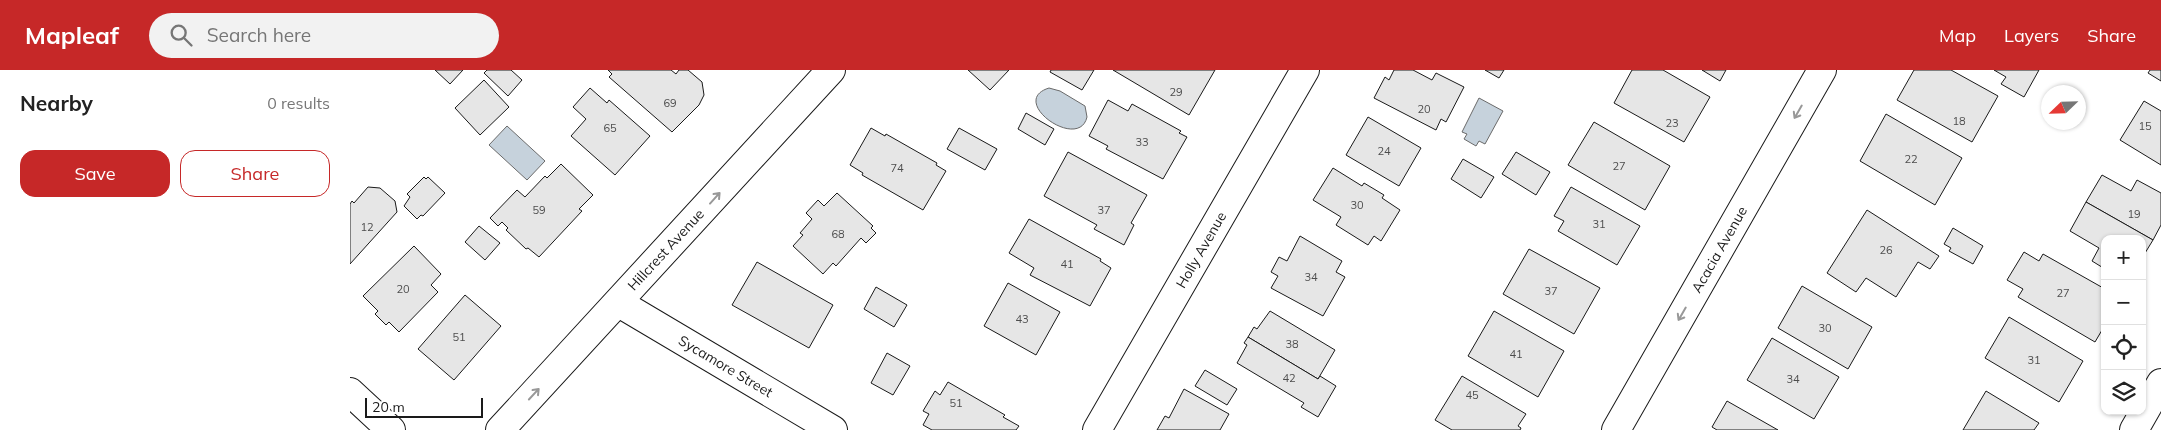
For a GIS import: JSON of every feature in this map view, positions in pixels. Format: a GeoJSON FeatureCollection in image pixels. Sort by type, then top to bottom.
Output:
{"type":"FeatureCollection","features":[{"type":"Feature","properties":{"kind":"street","name":"Hillcrest Avenue"},"geometry":{"type":"LineString","coordinates":[[500,430],[619,303],[831,70]]}},
{"type":"Feature","properties":{"kind":"street","name":"Holly Avenue"},"geometry":{"type":"LineString","coordinates":[[1097,430],[1305,70]]}},
{"type":"Feature","properties":{"kind":"street","name":"Acacia Avenue"},"geometry":{"type":"LineString","coordinates":[[1616,430],[1822,70]]}},
{"type":"Feature","properties":{"kind":"street","name":"Sycamore Street"},"geometry":{"type":"LineString","coordinates":[[619,303],[833,430]]}},
{"type":"Feature","properties":{"kind":"street"},"geometry":{"type":"LineString","coordinates":[[2134,430],[2161,383]]}},
{"type":"Feature","properties":{"kind":"street"},"geometry":{"type":"LineString","coordinates":[[350,392],[391,430]]}},
{"type":"Feature","properties":{"kind":"shaded area"},"geometry":{"type":"Polygon","coordinates":[[[1049,88],[1060,91],[1085,106],[1087,117],[1081,126],[1072,129],[1060,127],[1040,112],[1036,103],[1038,94],[1049,88]]]}},
{"type":"Feature","properties":{"kind":"shaded area"},"geometry":{"type":"Polygon","coordinates":[[[1479,98],[1503,111],[1485,144],[1479,141],[1476,146],[1464,139],[1467,134],[1462,132],[1479,98]]]}},
{"type":"Feature","properties":{"kind":"shaded area"},"geometry":{"type":"Polygon","coordinates":[[[507,126],[545,161],[527,180],[489,145],[507,126]]]}},
{"type":"Feature","properties":{"kind":"building"},"geometry":{"type":"Polygon","coordinates":[[[435,70],[463,70],[450,84],[435,70]]]}},
{"type":"Feature","properties":{"kind":"building"},"geometry":{"type":"Polygon","coordinates":[[[487,70],[511,70],[522,80],[508,96],[484,73],[487,70]]]}},
{"type":"Feature","properties":{"kind":"building"},"geometry":{"type":"Polygon","coordinates":[[[608,70],[671,70],[676,74],[679,70],[688,70],[702,82],[704,95],[699,105],[672,132],[609,77],[612,74],[608,70]]]}},
{"type":"Feature","properties":{"kind":"building"},"geometry":{"type":"Polygon","coordinates":[[[968,70],[1009,70],[990,90],[968,70]]]}},
{"type":"Feature","properties":{"kind":"building"},"geometry":{"type":"Polygon","coordinates":[[[1051,70],[1094,70],[1082,90],[1050,72],[1051,70]]]}},
{"type":"Feature","properties":{"kind":"building"},"geometry":{"type":"Polygon","coordinates":[[[1113,70],[1215,70],[1189,115],[1113,70]]]}},
{"type":"Feature","properties":{"kind":"building"},"geometry":{"type":"Polygon","coordinates":[[[1394,70],[1413,70],[1432,80],[1436,73],[1464,87],[1446,122],[1441,119],[1436,130],[1374,98],[1385,77],[1389,80],[1394,70]]]}},
{"type":"Feature","properties":{"kind":"building"},"geometry":{"type":"Polygon","coordinates":[[[1485,70],[1504,70],[1499,78],[1485,70]]]}},
{"type":"Feature","properties":{"kind":"building"},"geometry":{"type":"Polygon","coordinates":[[[1632,70],[1663,70],[1710,97],[1684,142],[1614,103],[1632,70]]]}},
{"type":"Feature","properties":{"kind":"building"},"geometry":{"type":"Polygon","coordinates":[[[1702,70],[1726,70],[1720,81],[1702,70]]]}},
{"type":"Feature","properties":{"kind":"building"},"geometry":{"type":"Polygon","coordinates":[[[1914,70],[1951,70],[1998,96],[1972,142],[1897,100],[1914,70]]]}},
{"type":"Feature","properties":{"kind":"building"},"geometry":{"type":"Polygon","coordinates":[[[1994,70],[2039,70],[2024,97],[2001,84],[2006,77],[1994,70]]]}},
{"type":"Feature","properties":{"kind":"building"},"geometry":{"type":"Polygon","coordinates":[[[2150,70],[2161,70],[2161,81],[2148,73],[2150,70]]]}},
{"type":"Feature","properties":{"kind":"building"},"geometry":{"type":"Polygon","coordinates":[[[484,80],[509,107],[480,135],[455,108],[484,80]]]}},
{"type":"Feature","properties":{"kind":"building"},"geometry":{"type":"Polygon","coordinates":[[[590,88],[607,103],[609,100],[650,136],[615,175],[571,136],[586,119],[573,107],[590,88]]]}},
{"type":"Feature","properties":{"kind":"building"},"geometry":{"type":"Polygon","coordinates":[[[1108,100],[1128,111],[1132,104],[1181,131],[1179,133],[1187,137],[1163,179],[1106,149],[1108,146],[1089,136],[1108,100]]]}},
{"type":"Feature","properties":{"kind":"building"},"geometry":{"type":"Polygon","coordinates":[[[2144,101],[2161,111],[2161,165],[2120,140],[2144,101]]]}},
{"type":"Feature","properties":{"kind":"building"},"geometry":{"type":"Polygon","coordinates":[[[1026,113],[1054,129],[1045,145],[1018,129],[1026,113]]]}},
{"type":"Feature","properties":{"kind":"building"},"geometry":{"type":"Polygon","coordinates":[[[1886,114],[1962,158],[1935,205],[1860,161],[1886,114]]]}},
{"type":"Feature","properties":{"kind":"building"},"geometry":{"type":"Polygon","coordinates":[[[1368,117],[1421,148],[1399,186],[1346,155],[1368,117]]]}},
{"type":"Feature","properties":{"kind":"building"},"geometry":{"type":"Polygon","coordinates":[[[1594,122],[1670,166],[1645,210],[1568,165],[1594,122]]]}},
{"type":"Feature","properties":{"kind":"building"},"geometry":{"type":"Polygon","coordinates":[[[871,128],[885,136],[886,134],[937,163],[936,165],[946,171],[923,210],[862,175],[863,173],[850,165],[871,128]]]}},
{"type":"Feature","properties":{"kind":"building"},"geometry":{"type":"Polygon","coordinates":[[[959,128],[997,149],[985,170],[947,149],[959,128]]]}},
{"type":"Feature","properties":{"kind":"building"},"geometry":{"type":"Polygon","coordinates":[[[1068,152],[1147,195],[1131,223],[1134,225],[1124,245],[1094,229],[1097,225],[1044,196],[1068,152]]]}},
{"type":"Feature","properties":{"kind":"building"},"geometry":{"type":"Polygon","coordinates":[[[1516,152],[1550,172],[1536,195],[1502,174],[1516,152]]]}},
{"type":"Feature","properties":{"kind":"building"},"geometry":{"type":"Polygon","coordinates":[[[1463,159],[1494,177],[1481,198],[1451,179],[1463,159]]]}},
{"type":"Feature","properties":{"kind":"building"},"geometry":{"type":"Polygon","coordinates":[[[561,164],[593,195],[579,209],[582,211],[539,257],[528,248],[526,249],[506,230],[508,228],[502,222],[498,226],[490,218],[517,190],[525,197],[545,176],[547,178],[561,164]]]}},
{"type":"Feature","properties":{"kind":"building"},"geometry":{"type":"Polygon","coordinates":[[[1333,168],[1362,186],[1364,183],[1384,195],[1382,198],[1400,210],[1381,241],[1374,236],[1368,245],[1336,225],[1341,217],[1313,200],[1333,168]]]}},
{"type":"Feature","properties":{"kind":"building"},"geometry":{"type":"Polygon","coordinates":[[[2102,175],[2131,191],[2137,180],[2161,193],[2161,225],[2153,240],[2086,202],[2102,175]]]}},
{"type":"Feature","properties":{"kind":"building"},"geometry":{"type":"Polygon","coordinates":[[[424,177],[426,179],[428,177],[445,193],[423,216],[421,215],[417,219],[404,206],[410,197],[407,194],[424,177]]]}},
{"type":"Feature","properties":{"kind":"building"},"geometry":{"type":"Polygon","coordinates":[[[368,187],[380,188],[395,201],[397,212],[350,264],[350,204],[352,201],[354,203],[368,187]]]}},
{"type":"Feature","properties":{"kind":"building"},"geometry":{"type":"Polygon","coordinates":[[[1571,187],[1640,226],[1617,265],[1558,231],[1564,221],[1554,216],[1571,187]]]}},
{"type":"Feature","properties":{"kind":"building"},"geometry":{"type":"Polygon","coordinates":[[[837,193],[873,226],[871,228],[876,233],[866,243],[861,238],[836,266],[833,263],[823,274],[793,246],[803,235],[800,233],[812,219],[806,213],[818,200],[824,206],[837,193]]]}},
{"type":"Feature","properties":{"kind":"building"},"geometry":{"type":"Polygon","coordinates":[[[2086,202],[2144,235],[2101,235],[2101,267],[2092,261],[2099,248],[2070,231],[2086,202]]]}},
{"type":"Feature","properties":{"kind":"building"},"geometry":{"type":"Polygon","coordinates":[[[1867,210],[1939,256],[1930,269],[1918,262],[1896,297],[1866,278],[1856,292],[1827,273],[1867,210]]]}},
{"type":"Feature","properties":{"kind":"building"},"geometry":{"type":"Polygon","coordinates":[[[1029,219],[1101,259],[1100,261],[1111,268],[1090,306],[1030,275],[1034,268],[1009,253],[1029,219]]]}},
{"type":"Feature","properties":{"kind":"building"},"geometry":{"type":"Polygon","coordinates":[[[479,226],[500,243],[485,260],[465,242],[479,226]]]}},
{"type":"Feature","properties":{"kind":"building"},"geometry":{"type":"Polygon","coordinates":[[[1953,228],[1983,246],[1973,264],[1949,251],[1951,248],[1944,244],[1953,228]]]}},
{"type":"Feature","properties":{"kind":"building"},"geometry":{"type":"Polygon","coordinates":[[[1300,236],[1342,261],[1336,272],[1345,277],[1323,316],[1271,288],[1278,276],[1271,272],[1279,257],[1287,261],[1300,236]]]}},
{"type":"Feature","properties":{"kind":"building"},"geometry":{"type":"Polygon","coordinates":[[[2146,236],[2153,240],[2146,251],[2146,236]]]}},
{"type":"Feature","properties":{"kind":"building"},"geometry":{"type":"Polygon","coordinates":[[[414,246],[441,274],[431,285],[438,292],[399,332],[389,322],[386,325],[375,314],[378,311],[363,296],[414,246]]]}},
{"type":"Feature","properties":{"kind":"building"},"geometry":{"type":"Polygon","coordinates":[[[1529,249],[1600,288],[1574,334],[1503,294],[1529,249]]]}},
{"type":"Feature","properties":{"kind":"building"},"geometry":{"type":"Polygon","coordinates":[[[2024,252],[2039,261],[2043,254],[2101,287],[2101,332],[2095,342],[2018,297],[2023,289],[2007,280],[2024,252]]]}},
{"type":"Feature","properties":{"kind":"building"},"geometry":{"type":"Polygon","coordinates":[[[757,262],[833,305],[809,348],[732,305],[757,262]]]}},
{"type":"Feature","properties":{"kind":"building"},"geometry":{"type":"Polygon","coordinates":[[[1008,283],[1060,312],[1036,355],[984,326],[1008,283]]]}},
{"type":"Feature","properties":{"kind":"building"},"geometry":{"type":"Polygon","coordinates":[[[1802,286],[1872,327],[1848,369],[1778,328],[1802,286]]]}},
{"type":"Feature","properties":{"kind":"building"},"geometry":{"type":"Polygon","coordinates":[[[876,287],[907,305],[894,327],[864,309],[876,287]]]}},
{"type":"Feature","properties":{"kind":"building"},"geometry":{"type":"Polygon","coordinates":[[[465,295],[501,326],[454,380],[418,349],[465,295]]]}},
{"type":"Feature","properties":{"kind":"building"},"geometry":{"type":"Polygon","coordinates":[[[1270,311],[1335,350],[1318,379],[1248,337],[1254,327],[1257,329],[1270,311]]]}},
{"type":"Feature","properties":{"kind":"building"},"geometry":{"type":"Polygon","coordinates":[[[1494,311],[1564,351],[1538,397],[1468,356],[1494,311]]]}},
{"type":"Feature","properties":{"kind":"building"},"geometry":{"type":"Polygon","coordinates":[[[2009,317],[2083,361],[2059,402],[1985,358],[2009,317]]]}},
{"type":"Feature","properties":{"kind":"building"},"geometry":{"type":"Polygon","coordinates":[[[1248,337],[1318,379],[1320,376],[1336,386],[1318,417],[1301,407],[1304,403],[1237,363],[1247,345],[1244,343],[1248,337]]]}},
{"type":"Feature","properties":{"kind":"building"},"geometry":{"type":"Polygon","coordinates":[[[1772,338],[1839,377],[1814,419],[1747,380],[1772,338]]]}},
{"type":"Feature","properties":{"kind":"building"},"geometry":{"type":"Polygon","coordinates":[[[887,353],[910,366],[893,395],[871,383],[887,353]]]}},
{"type":"Feature","properties":{"kind":"building"},"geometry":{"type":"Polygon","coordinates":[[[1205,370],[1237,389],[1227,405],[1195,386],[1205,370]]]}},
{"type":"Feature","properties":{"kind":"building"},"geometry":{"type":"Polygon","coordinates":[[[1462,376],[1526,414],[1518,426],[1521,428],[1520,430],[1452,430],[1435,420],[1462,376]]]}},
{"type":"Feature","properties":{"kind":"building"},"geometry":{"type":"Polygon","coordinates":[[[948,382],[1005,415],[1003,417],[1019,426],[1016,430],[932,430],[923,425],[929,414],[923,411],[935,391],[940,395],[948,382]]]}},
{"type":"Feature","properties":{"kind":"building"},"geometry":{"type":"Polygon","coordinates":[[[1184,389],[1229,414],[1220,430],[1157,430],[1165,416],[1169,418],[1184,389]]]}},
{"type":"Feature","properties":{"kind":"building"},"geometry":{"type":"Polygon","coordinates":[[[1986,391],[2039,423],[2034,430],[1963,430],[1986,391]]]}},
{"type":"Feature","properties":{"kind":"building"},"geometry":{"type":"Polygon","coordinates":[[[1727,401],[1778,430],[1717,430],[1712,427],[1727,401]]]}}]}
